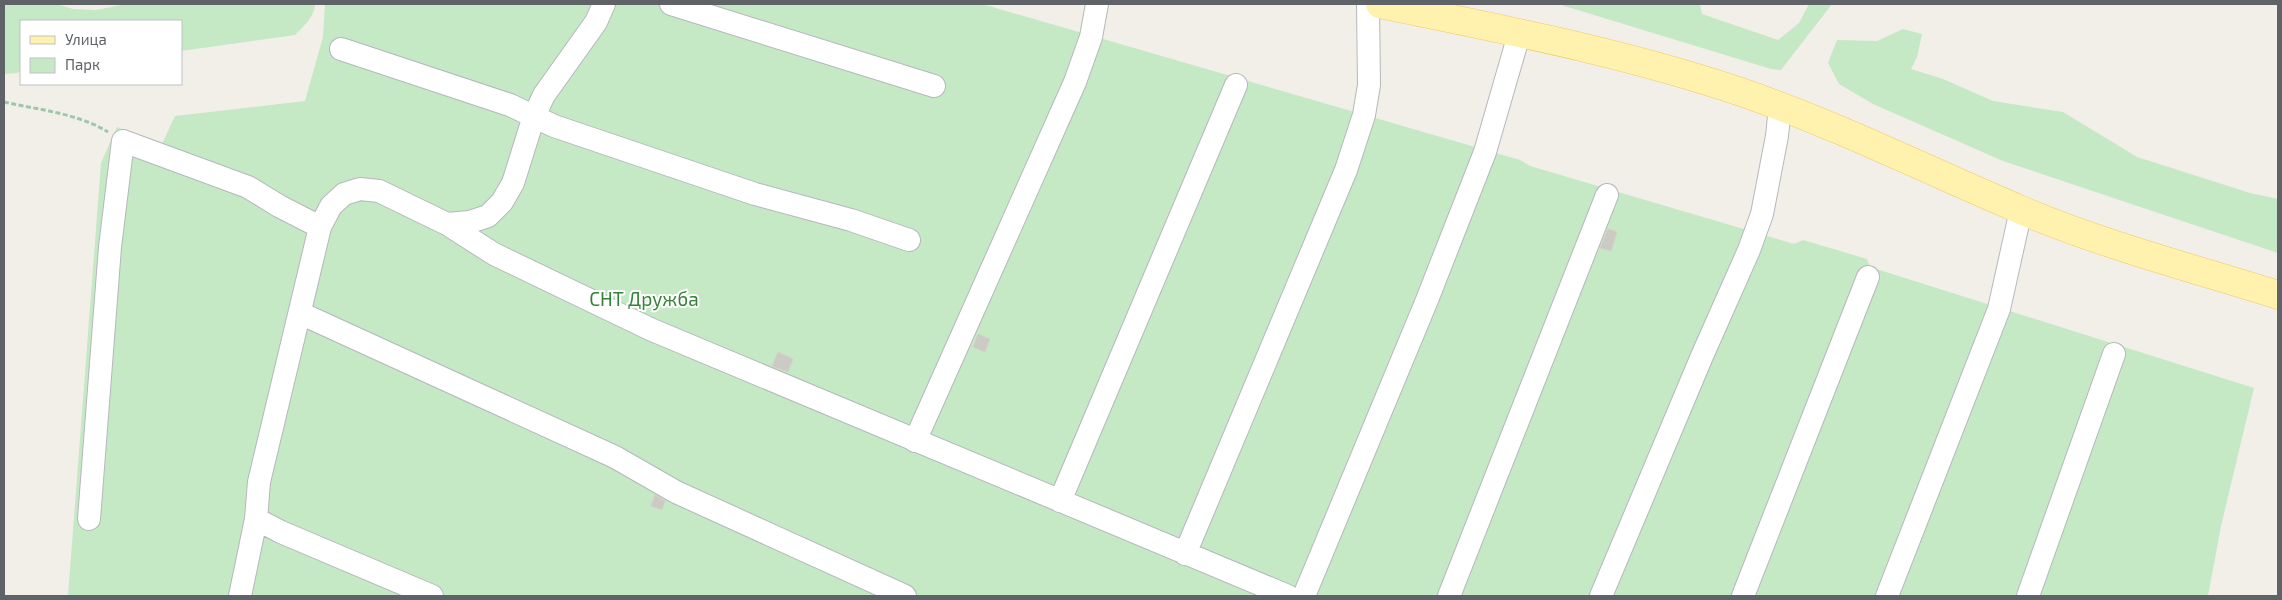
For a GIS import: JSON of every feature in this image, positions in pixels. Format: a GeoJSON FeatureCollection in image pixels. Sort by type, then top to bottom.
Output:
{"type":"FeatureCollection","features":[{"type":"Feature","properties":{"kind":"main road"},"geometry":{"type":"LineString","coordinates":[[1380,4],[1520,31],[1710,82],[1780,106],[1858,137],[2021,210],[2069,229],[2278,295]]}},
{"type":"Feature","properties":{"kind":"street"},"geometry":{"type":"LineString","coordinates":[[447,224],[470,222],[488,216],[502,202],[513,183],[534,116],[544,96],[596,22],[604,4]]}},
{"type":"Feature","properties":{"kind":"street"},"geometry":{"type":"LineString","coordinates":[[671,4],[934,86]]}},
{"type":"Feature","properties":{"kind":"street"},"geometry":{"type":"LineString","coordinates":[[915,441],[1075,82],[1091,36],[1097,4]]}},
{"type":"Feature","properties":{"kind":"street"},"geometry":{"type":"LineString","coordinates":[[1186,554],[1346,170],[1361,124],[1369,86],[1368,4]]}},
{"type":"Feature","properties":{"kind":"street"},"geometry":{"type":"LineString","coordinates":[[1304,596],[1426,300],[1484,152],[1520,31]]}},
{"type":"Feature","properties":{"kind":"street"},"geometry":{"type":"LineString","coordinates":[[341,49],[510,106],[554,126],[755,194],[850,220],[909,240]]}},
{"type":"Feature","properties":{"kind":"street"},"geometry":{"type":"LineString","coordinates":[[1060,502],[1236,84]]}},
{"type":"Feature","properties":{"kind":"street"},"geometry":{"type":"LineString","coordinates":[[1601,596],[1702,356],[1749,250],[1762,214],[1777,136],[1780,106]]}},
{"type":"Feature","properties":{"kind":"street"},"geometry":{"type":"LineString","coordinates":[[89,519],[110,247],[123,141],[248,187],[279,206],[320,226]]}},
{"type":"Feature","properties":{"kind":"street"},"geometry":{"type":"LineString","coordinates":[[240,596],[256,519],[259,482],[320,226],[331,206],[344,194],[360,189],[379,191],[447,224],[494,254],[650,329],[1288,596]]}},
{"type":"Feature","properties":{"kind":"street"},"geometry":{"type":"LineString","coordinates":[[1449,596],[1607,195]]}},
{"type":"Feature","properties":{"kind":"street"},"geometry":{"type":"LineString","coordinates":[[1887,596],[1999,309],[2021,210]]}},
{"type":"Feature","properties":{"kind":"street"},"geometry":{"type":"LineString","coordinates":[[1742,596],[1868,277]]}},
{"type":"Feature","properties":{"kind":"street"},"geometry":{"type":"LineString","coordinates":[[300,313],[615,456],[676,492],[905,596]]}},
{"type":"Feature","properties":{"kind":"street"},"geometry":{"type":"LineString","coordinates":[[2028,596],[2114,354]]}},
{"type":"Feature","properties":{"kind":"street"},"geometry":{"type":"LineString","coordinates":[[256,519],[281,532],[432,596]]}},
{"type":"Feature","properties":{"kind":"path"},"geometry":{"type":"LineString","coordinates":[[4,102],[76,117],[96,125],[123,141]]}},
{"type":"Feature","properties":{"kind":"green space"},"geometry":{"type":"Polygon","coordinates":[[[4,4],[56,4],[73,9],[96,10],[126,4],[315,4],[311,17],[295,35],[182,51],[182,20],[20,20],[20,72],[4,74],[4,4]]]}},
{"type":"Feature","properties":{"kind":"green space","name":"СНТ Дружба"},"geometry":{"type":"Polygon","coordinates":[[[325,4],[982,4],[1520,160],[1530,166],[1794,244],[1803,240],[1867,259],[1870,267],[2254,388],[2221,526],[2208,596],[68,596],[101,163],[117,127],[161,146],[175,116],[305,101],[323,37],[325,4]]]}},
{"type":"Feature","properties":{"kind":"green space"},"geometry":{"type":"Polygon","coordinates":[[[1558,4],[1700,4],[1702,14],[1778,40],[1799,23],[1809,4],[1832,4],[1781,70],[1771,69],[1558,4]]]}},
{"type":"Feature","properties":{"kind":"green space"},"geometry":{"type":"Polygon","coordinates":[[[1903,29],[1922,34],[1917,57],[1911,69],[1943,79],[1993,101],[2063,112],[2137,157],[2250,193],[2278,199],[2278,253],[2003,161],[1873,104],[1839,84],[1828,63],[1837,40],[1877,41],[1903,29]]]}},
{"type":"Feature","properties":{"kind":"building"},"geometry":{"type":"Polygon","coordinates":[[[1608,229],[1617,232],[1611,251],[1600,248],[1608,229]]]}},
{"type":"Feature","properties":{"kind":"building"},"geometry":{"type":"Polygon","coordinates":[[[978,334],[990,339],[985,352],[973,347],[978,334]]]}},
{"type":"Feature","properties":{"kind":"building"},"geometry":{"type":"Polygon","coordinates":[[[778,352],[793,359],[788,372],[772,366],[778,352]]]}},
{"type":"Feature","properties":{"kind":"building"},"geometry":{"type":"Polygon","coordinates":[[[655,495],[665,501],[662,510],[651,506],[655,495]]]}}]}
